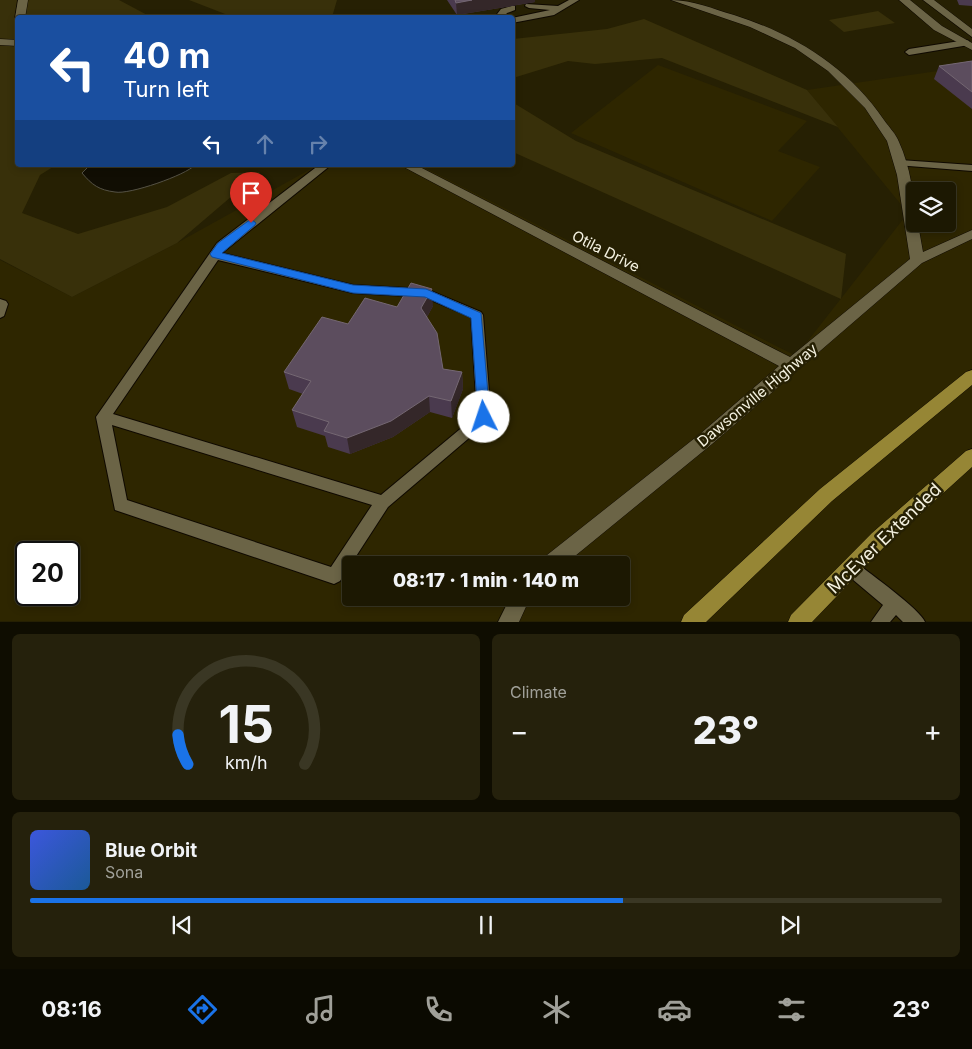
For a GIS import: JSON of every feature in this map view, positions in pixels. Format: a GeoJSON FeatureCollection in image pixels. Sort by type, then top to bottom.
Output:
{"type":"FeatureCollection","features":[{"type":"Feature","properties":{"kind":"main road"},"geometry":{"type":"LineString","coordinates":[[691,622],[826,496],[972,376]]}},
{"type":"Feature","properties":{"kind":"main road","name":"McEver Extended"},"geometry":{"type":"LineString","coordinates":[[798,622],[879,539],[972,456]]}},
{"type":"Feature","properties":{"kind":"street"},"geometry":{"type":"LineString","coordinates":[[20,15],[23,0]]}},
{"type":"Feature","properties":{"kind":"street"},"geometry":{"type":"LineString","coordinates":[[676,0],[754,25],[799,46],[832,69],[869,106],[893,141],[900,163],[917,260]]}},
{"type":"Feature","properties":{"kind":"street"},"geometry":{"type":"LineString","coordinates":[[904,0],[922,4],[960,25],[972,34]]}},
{"type":"Feature","properties":{"kind":"street"},"geometry":{"type":"LineString","coordinates":[[922,4],[938,28],[970,43]]}},
{"type":"Feature","properties":{"kind":"street"},"geometry":{"type":"LineString","coordinates":[[0,42],[15,43]]}},
{"type":"Feature","properties":{"kind":"street","name":"Otila Drive"},"geometry":{"type":"LineString","coordinates":[[410,167],[791,365]]}},
{"type":"Feature","properties":{"kind":"street","name":"Dawsonville Highway"},"geometry":{"type":"LineString","coordinates":[[560,556],[706,439],[917,260],[972,234]]}},
{"type":"Feature","properties":{"kind":"street"},"geometry":{"type":"LineString","coordinates":[[508,622],[516,606]]}},
{"type":"Feature","properties":{"kind":"lane"},"geometry":{"type":"LineString","coordinates":[[515,20],[551,13],[575,0]]}},
{"type":"Feature","properties":{"kind":"lane"},"geometry":{"type":"LineString","coordinates":[[529,6],[560,8]]}},
{"type":"Feature","properties":{"kind":"lane"},"geometry":{"type":"LineString","coordinates":[[500,15],[504,10],[512,8]]}},
{"type":"Feature","properties":{"kind":"lane"},"geometry":{"type":"LineString","coordinates":[[909,52],[970,43]]}},
{"type":"Feature","properties":{"kind":"lane"},"geometry":{"type":"LineString","coordinates":[[900,163],[972,168]]}},
{"type":"Feature","properties":{"kind":"lane"},"geometry":{"type":"LineString","coordinates":[[215,254],[353,289],[426,293],[477,316],[484,417],[383,502],[334,576],[120,505],[103,417],[215,254],[221,246],[323,167]]}},
{"type":"Feature","properties":{"kind":"lane"},"geometry":{"type":"LineString","coordinates":[[0,303],[2,304],[0,314]]}},
{"type":"Feature","properties":{"kind":"lane"},"geometry":{"type":"LineString","coordinates":[[103,417],[383,502]]}},
{"type":"Feature","properties":{"kind":"lane"},"geometry":{"type":"LineString","coordinates":[[851,568],[917,622]]}},
{"type":"Feature","properties":{"kind":"lane"},"geometry":{"type":"LineString","coordinates":[[879,622],[895,603]]}},
{"type":"Feature","properties":{"kind":"shaded area"},"geometry":{"type":"Polygon","coordinates":[[[0,0],[119,0],[147,15],[15,15],[15,167],[53,167],[40,175],[22,213],[78,234],[167,207],[231,173],[260,172],[177,243],[72,297],[0,259],[0,0]]]}},
{"type":"Feature","properties":{"kind":"shaded area"},"geometry":{"type":"Polygon","coordinates":[[[189,0],[337,0],[333,15],[228,15],[189,0]]]}},
{"type":"Feature","properties":{"kind":"shaded area"},"geometry":{"type":"Polygon","coordinates":[[[878,11],[895,23],[844,32],[829,20],[878,11]]]}},
{"type":"Feature","properties":{"kind":"shaded area"},"geometry":{"type":"Polygon","coordinates":[[[644,19],[807,90],[838,127],[662,58],[595,64],[568,61],[515,77],[515,39],[607,29],[644,19]]]}},
{"type":"Feature","properties":{"kind":"shaded area"},"geometry":{"type":"Polygon","coordinates":[[[658,65],[807,121],[778,151],[820,167],[772,221],[571,133],[658,65]]]}},
{"type":"Feature","properties":{"kind":"shaded area"},"geometry":{"type":"Polygon","coordinates":[[[972,66],[972,621],[0,621],[0,260],[72,297],[177,243],[314,167],[423,167],[796,356],[906,216],[906,232],[956,232],[956,182],[906,182],[906,211],[807,90],[972,66]]]}},
{"type":"Feature","properties":{"kind":"shaded area"},"geometry":{"type":"Polygon","coordinates":[[[515,104],[576,141],[846,254],[841,299],[515,153],[515,104]]]}},
{"type":"Feature","properties":{"kind":"shaded area"},"geometry":{"type":"Polygon","coordinates":[[[88,167],[192,167],[169,179],[122,192],[104,190],[93,184],[82,173],[88,167]]]}},
{"type":"Feature","properties":{"kind":"building"},"geometry":{"type":"Polygon","coordinates":[[[455,0],[472,0],[456,3],[455,0]]]}},
{"type":"Feature","properties":{"kind":"building"},"geometry":{"type":"Polygon","coordinates":[[[972,61],[972,92],[939,66],[972,61]]]}},
{"type":"Feature","properties":{"kind":"building"},"geometry":{"type":"Polygon","coordinates":[[[411,283],[432,289],[421,308],[437,333],[443,369],[462,372],[451,401],[429,396],[391,421],[347,438],[324,431],[329,422],[292,410],[311,381],[284,372],[322,317],[348,324],[365,298],[397,307],[411,283]]]}},
{"type":"Feature","properties":{"kind":"route"},"geometry":{"type":"LineString","coordinates":[[251,223],[221,246],[215,254],[353,289],[426,293],[477,316],[484,417]]}}]}
